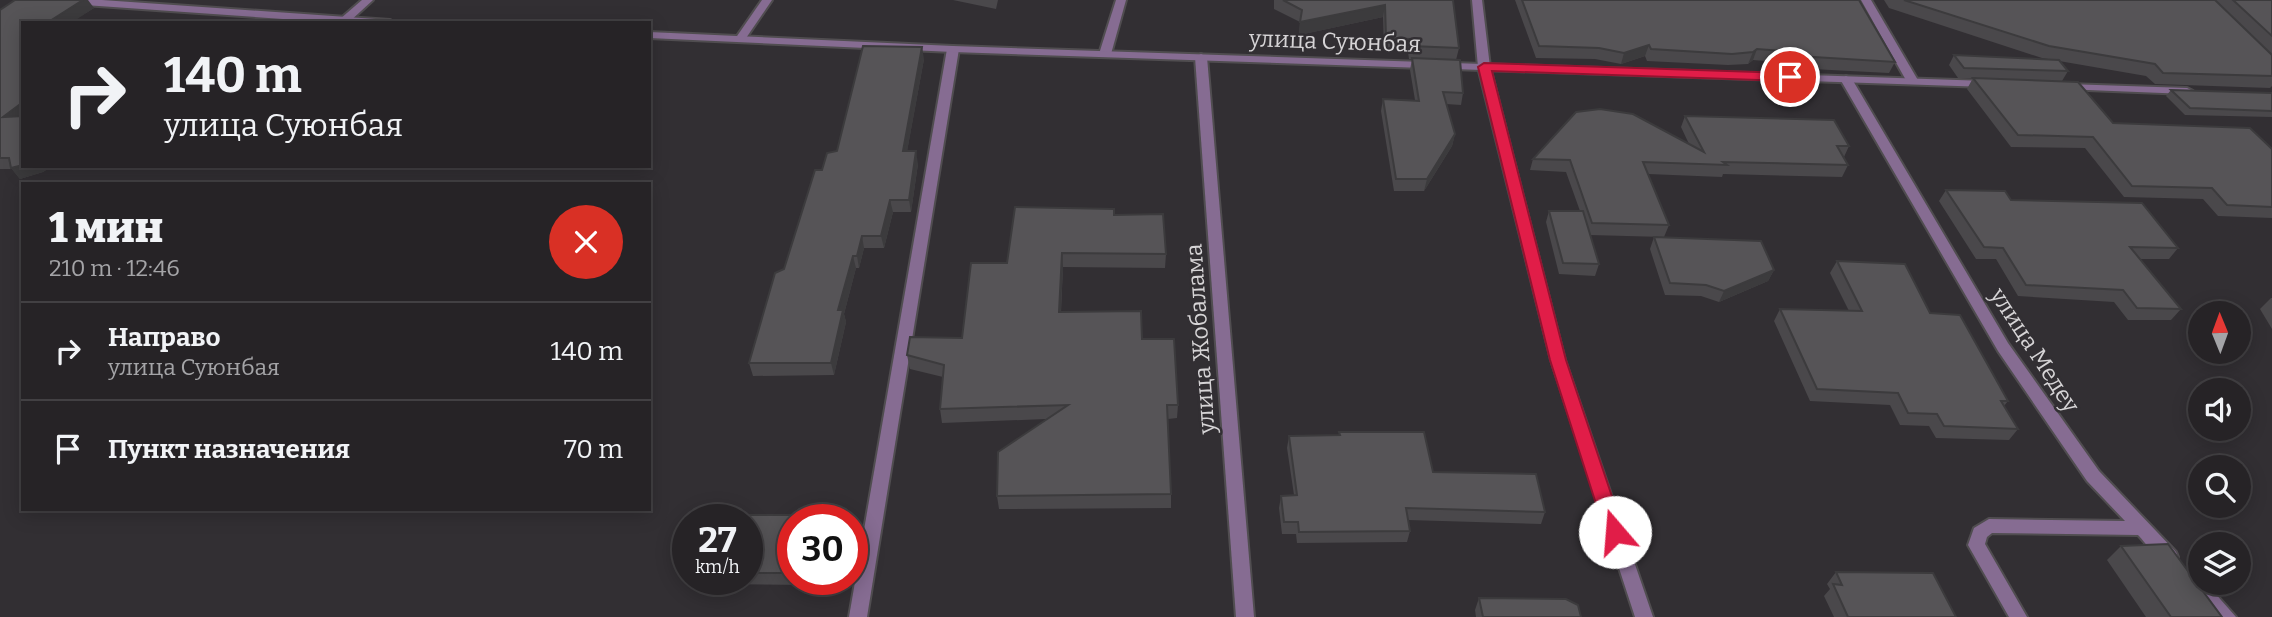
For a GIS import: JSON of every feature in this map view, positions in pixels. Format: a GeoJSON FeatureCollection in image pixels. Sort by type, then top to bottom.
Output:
{"type":"FeatureCollection","features":[{"type":"Feature","properties":{"kind":"street"},"geometry":{"type":"LineString","coordinates":[[56,0],[140,3],[344,21],[368,0]]}},
{"type":"Feature","properties":{"kind":"street"},"geometry":{"type":"LineString","coordinates":[[740,39],[767,0]]}},
{"type":"Feature","properties":{"kind":"street"},"geometry":{"type":"LineString","coordinates":[[1105,54],[1121,0]]}},
{"type":"Feature","properties":{"kind":"street"},"geometry":{"type":"LineString","coordinates":[[1477,0],[1484,67],[1558,360],[1644,617]]}},
{"type":"Feature","properties":{"kind":"street"},"geometry":{"type":"LineString","coordinates":[[1866,0],[1913,82]]}},
{"type":"Feature","properties":{"kind":"street","name":"улица Суюнбая"},"geometry":{"type":"LineString","coordinates":[[651,35],[953,49],[1996,85]]}},
{"type":"Feature","properties":{"kind":"street"},"geometry":{"type":"LineString","coordinates":[[859,617],[953,49]]}},
{"type":"Feature","properties":{"kind":"street","name":"улица Жобалама"},"geometry":{"type":"LineString","coordinates":[[1201,57],[1245,617]]}},
{"type":"Feature","properties":{"kind":"street","name":"улица Медеу"},"geometry":{"type":"LineString","coordinates":[[1846,79],[2003,347],[2093,476],[2227,617]]}},
{"type":"Feature","properties":{"kind":"street"},"geometry":{"type":"LineString","coordinates":[[2051,86],[2203,92]]}},
{"type":"Feature","properties":{"kind":"street"},"geometry":{"type":"LineString","coordinates":[[2018,617],[1976,545],[1980,533],[1989,526],[2143,528]]}},
{"type":"Feature","properties":{"kind":"building"},"geometry":{"type":"Polygon","coordinates":[[[15,0],[83,0],[53,19],[127,21],[21,21],[21,104],[3,117],[21,116],[21,166],[11,168],[9,158],[0,158],[0,10],[15,0]]]}},
{"type":"Feature","properties":{"kind":"building"},"geometry":{"type":"Polygon","coordinates":[[[1283,0],[1453,0],[1459,48],[1411,46],[1410,39],[1386,38],[1385,5],[1300,22],[1302,10],[1283,0]]]}},
{"type":"Feature","properties":{"kind":"building"},"geometry":{"type":"Polygon","coordinates":[[[1522,0],[1859,0],[1895,62],[1797,56],[1794,52],[1757,49],[1753,52],[1732,54],[1651,49],[1649,45],[1624,53],[1599,48],[1539,46],[1522,0]]]}},
{"type":"Feature","properties":{"kind":"building"},"geometry":{"type":"Polygon","coordinates":[[[1904,0],[2215,0],[2272,55],[2272,76],[2163,73],[2155,64],[2049,46],[1904,0]]]}},
{"type":"Feature","properties":{"kind":"building"},"geometry":{"type":"Polygon","coordinates":[[[2233,0],[2272,0],[2272,36],[2233,0]]]}},
{"type":"Feature","properties":{"kind":"building"},"geometry":{"type":"Polygon","coordinates":[[[863,46],[922,47],[903,151],[916,151],[909,200],[890,200],[881,236],[862,236],[857,256],[853,256],[838,310],[843,310],[831,363],[749,363],[775,273],[784,269],[815,170],[822,170],[827,153],[837,151],[863,46]]]}},
{"type":"Feature","properties":{"kind":"building"},"geometry":{"type":"Polygon","coordinates":[[[1954,55],[2059,60],[2068,71],[1964,68],[1954,55]]]}},
{"type":"Feature","properties":{"kind":"building"},"geometry":{"type":"Polygon","coordinates":[[[1412,58],[1460,60],[1463,93],[1443,92],[1455,134],[1427,179],[1396,179],[1383,99],[1419,101],[1412,58]]]}},
{"type":"Feature","properties":{"kind":"building"},"geometry":{"type":"Polygon","coordinates":[[[1973,78],[2078,82],[2113,123],[2250,128],[2272,149],[2272,207],[2227,205],[2212,188],[2132,186],[2093,137],[2018,135],[1973,78]]]}},
{"type":"Feature","properties":{"kind":"building"},"geometry":{"type":"Polygon","coordinates":[[[2171,90],[2272,93],[2272,111],[2190,108],[2171,90]]]}},
{"type":"Feature","properties":{"kind":"building"},"geometry":{"type":"Polygon","coordinates":[[[1600,109],[1633,114],[1704,152],[1685,116],[1834,120],[1849,146],[1837,146],[1848,165],[1643,162],[1669,225],[1592,223],[1570,160],[1533,159],[1576,112],[1600,109]]]}},
{"type":"Feature","properties":{"kind":"building"},"geometry":{"type":"Polygon","coordinates":[[[1946,190],[2005,191],[2011,200],[2142,203],[2178,248],[2130,247],[2181,309],[2137,308],[2123,290],[2026,285],[2003,248],[1984,247],[1946,190]]]}},
{"type":"Feature","properties":{"kind":"building"},"geometry":{"type":"Polygon","coordinates":[[[1015,207],[1114,209],[1114,215],[1163,214],[1166,254],[1062,253],[1059,312],[1141,311],[1142,339],[1174,339],[1178,405],[1167,405],[1171,494],[997,496],[998,452],[1068,405],[940,409],[944,365],[907,355],[910,337],[962,338],[971,263],[1007,263],[1015,207]]]}},
{"type":"Feature","properties":{"kind":"building"},"geometry":{"type":"Polygon","coordinates":[[[1549,211],[1583,211],[1599,264],[1563,263],[1549,211]]]}},
{"type":"Feature","properties":{"kind":"building"},"geometry":{"type":"Polygon","coordinates":[[[1654,237],[1761,241],[1774,270],[1724,291],[1706,285],[1670,283],[1654,237]]]}},
{"type":"Feature","properties":{"kind":"building"},"geometry":{"type":"Polygon","coordinates":[[[1837,261],[1905,264],[1930,313],[1960,315],[2008,401],[2001,401],[2018,429],[1944,426],[1937,414],[1908,413],[1898,393],[1817,389],[1780,309],[1862,311],[1837,261]]]}},
{"type":"Feature","properties":{"kind":"building"},"geometry":{"type":"Polygon","coordinates":[[[1339,432],[1424,432],[1433,472],[1536,474],[1545,512],[1406,508],[1410,531],[1299,532],[1298,522],[1284,522],[1281,496],[1297,495],[1289,436],[1340,435],[1339,432]]]}},
{"type":"Feature","properties":{"kind":"building"},"geometry":{"type":"Polygon","coordinates":[[[763,515],[777,515],[777,573],[763,573],[763,515]]]}},
{"type":"Feature","properties":{"kind":"building"},"geometry":{"type":"Polygon","coordinates":[[[2168,544],[2188,571],[2188,595],[2206,595],[2222,617],[2171,617],[2121,546],[2168,544]]]}},
{"type":"Feature","properties":{"kind":"building"},"geometry":{"type":"Polygon","coordinates":[[[1836,572],[1933,573],[1956,617],[1848,617],[1833,584],[1842,585],[1836,572]]]}},
{"type":"Feature","properties":{"kind":"building"},"geometry":{"type":"Polygon","coordinates":[[[1479,598],[1566,599],[1578,605],[1581,617],[1483,617],[1479,598]]]}},
{"type":"Feature","properties":{"kind":"route"},"geometry":{"type":"LineString","coordinates":[[1615,532],[1558,360],[1484,67],[1790,77]]}}]}
